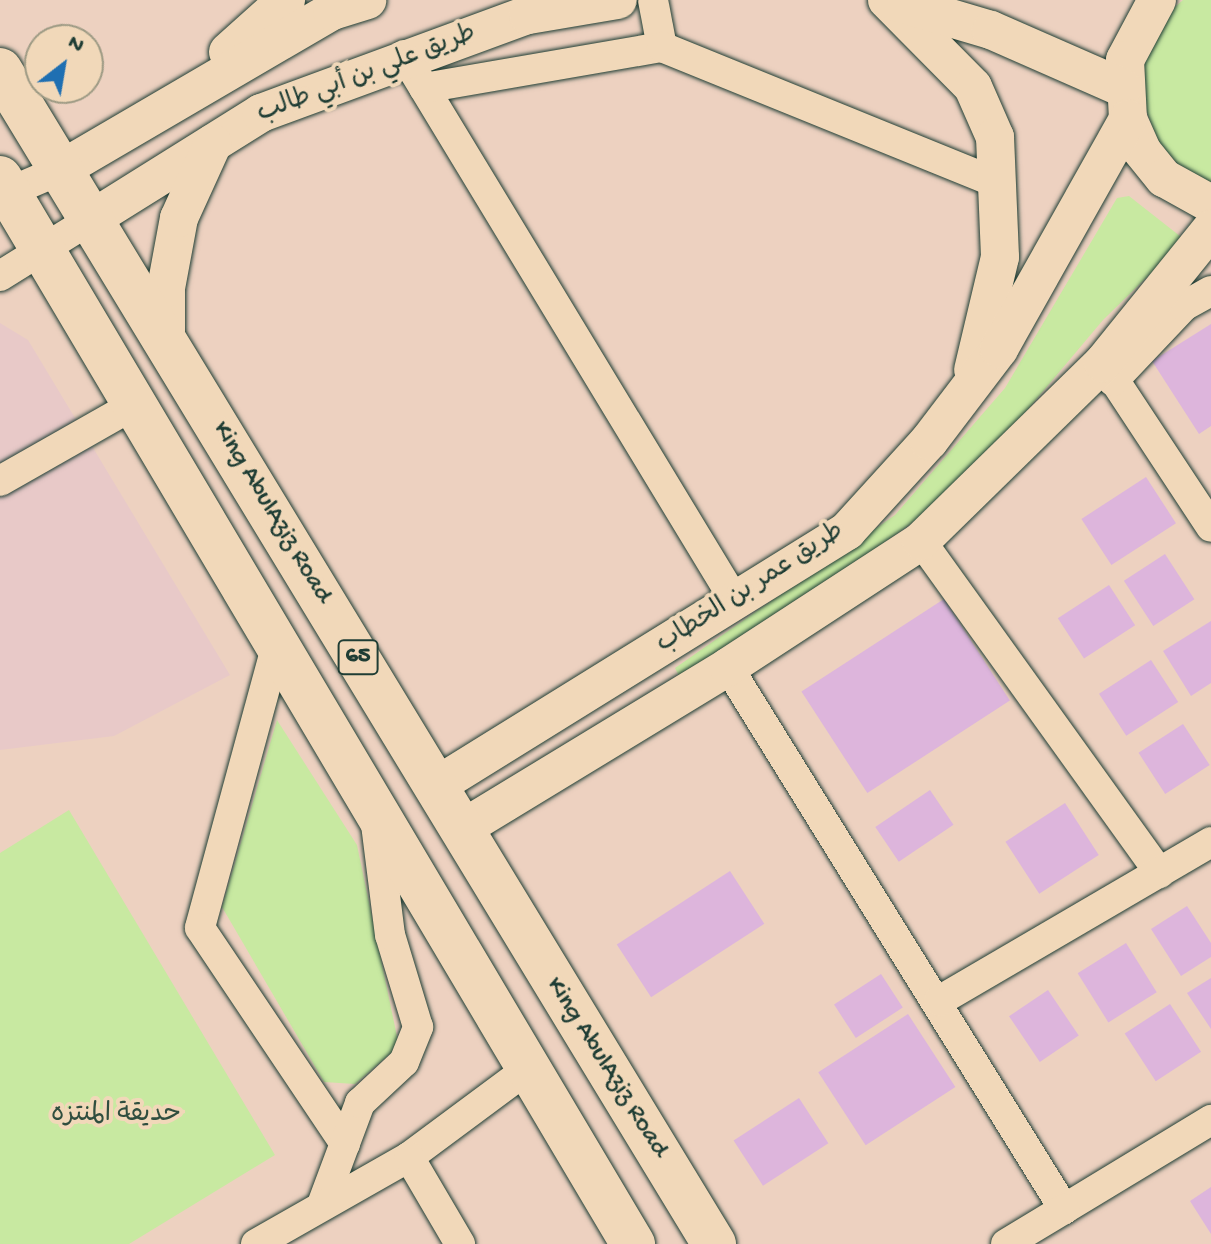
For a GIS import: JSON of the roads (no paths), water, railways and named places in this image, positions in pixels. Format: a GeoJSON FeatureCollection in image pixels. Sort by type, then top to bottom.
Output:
{"type":"FeatureCollection","features":[{"type":"Feature","properties":{"kind":"highway","name":"King AbulAziz Road"},"geometry":{"type":"LineString","coordinates":[[0,70],[166,338],[460,830],[714,1244]]}},
{"type":"Feature","properties":{"kind":"highway","name":"65"},"geometry":{"type":"LineString","coordinates":[[3,188],[277,644],[526,1070],[633,1244]]}},
{"type":"Feature","properties":{"kind":"main road"},"geometry":{"type":"LineString","coordinates":[[173,101],[286,0]]}},
{"type":"Feature","properties":{"kind":"main road"},"geometry":{"type":"LineString","coordinates":[[60,170],[173,101],[332,11],[367,0]]}},
{"type":"Feature","properties":{"kind":"main road","name":"طريق علي بن أبي طالب"},"geometry":{"type":"LineString","coordinates":[[93,218],[261,113],[404,55],[528,15],[618,0]]}},
{"type":"Feature","properties":{"kind":"main road"},"geometry":{"type":"LineString","coordinates":[[889,0],[991,30],[1125,103],[1142,151],[1164,178],[1211,204]]}},
{"type":"Feature","properties":{"kind":"main road"},"geometry":{"type":"LineString","coordinates":[[889,0],[973,87],[995,137],[1000,257],[969,388]]}},
{"type":"Feature","properties":{"kind":"main road","name":"طريق عمر بن الخطاب"},"geometry":{"type":"LineString","coordinates":[[436,786],[847,531],[969,388],[1037,287],[1125,103],[1134,33],[1157,0]]}},
{"type":"Feature","properties":{"kind":"main road"},"geometry":{"type":"LineString","coordinates":[[166,338],[166,288],[179,218],[213,143]]}},
{"type":"Feature","properties":{"kind":"main road","name":"طريق عمر بن الخطاب"},"geometry":{"type":"LineString","coordinates":[[460,830],[728,667],[921,541],[1108,372],[1211,229]]}},
{"type":"Feature","properties":{"kind":"street"},"geometry":{"type":"LineString","coordinates":[[653,0],[662,47]]}},
{"type":"Feature","properties":{"kind":"street"},"geometry":{"type":"LineString","coordinates":[[424,88],[662,47],[999,184]]}},
{"type":"Feature","properties":{"kind":"street"},"geometry":{"type":"LineString","coordinates":[[404,55],[735,601]]}},
{"type":"Feature","properties":{"kind":"street"},"geometry":{"type":"LineString","coordinates":[[3,188],[60,170]]}},
{"type":"Feature","properties":{"kind":"street"},"geometry":{"type":"LineString","coordinates":[[0,276],[93,218]]}},
{"type":"Feature","properties":{"kind":"street"},"geometry":{"type":"LineString","coordinates":[[1211,291],[1184,306],[1108,372],[1211,527]]}},
{"type":"Feature","properties":{"kind":"street"},"geometry":{"type":"LineString","coordinates":[[0,481],[134,405]]}},
{"type":"Feature","properties":{"kind":"street"},"geometry":{"type":"LineString","coordinates":[[921,541],[1160,873]]}},
{"type":"Feature","properties":{"kind":"street"},"geometry":{"type":"LineString","coordinates":[[277,644],[200,928],[345,1144]]}},
{"type":"Feature","properties":{"kind":"street"},"geometry":{"type":"LineString","coordinates":[[728,667],[939,1001],[1064,1209]]}},
{"type":"Feature","properties":{"kind":"street"},"geometry":{"type":"LineString","coordinates":[[323,1202],[360,1103],[404,1062],[418,1027],[390,935],[373,806]]}},
{"type":"Feature","properties":{"kind":"street"},"geometry":{"type":"LineString","coordinates":[[939,1001],[1211,842]]}},
{"type":"Feature","properties":{"kind":"street"},"geometry":{"type":"LineString","coordinates":[[256,1244],[323,1202],[409,1157],[526,1070]]}},
{"type":"Feature","properties":{"kind":"street"},"geometry":{"type":"LineString","coordinates":[[1006,1244],[1211,1120]]}},
{"type":"Feature","properties":{"kind":"street"},"geometry":{"type":"LineString","coordinates":[[409,1157],[460,1244]]}},
{"type":"Feature","properties":{"kind":"park label","name":"حديقة المنتزه"},"geometry":{"type":"Point","coordinates":[116,1116]}}]}
